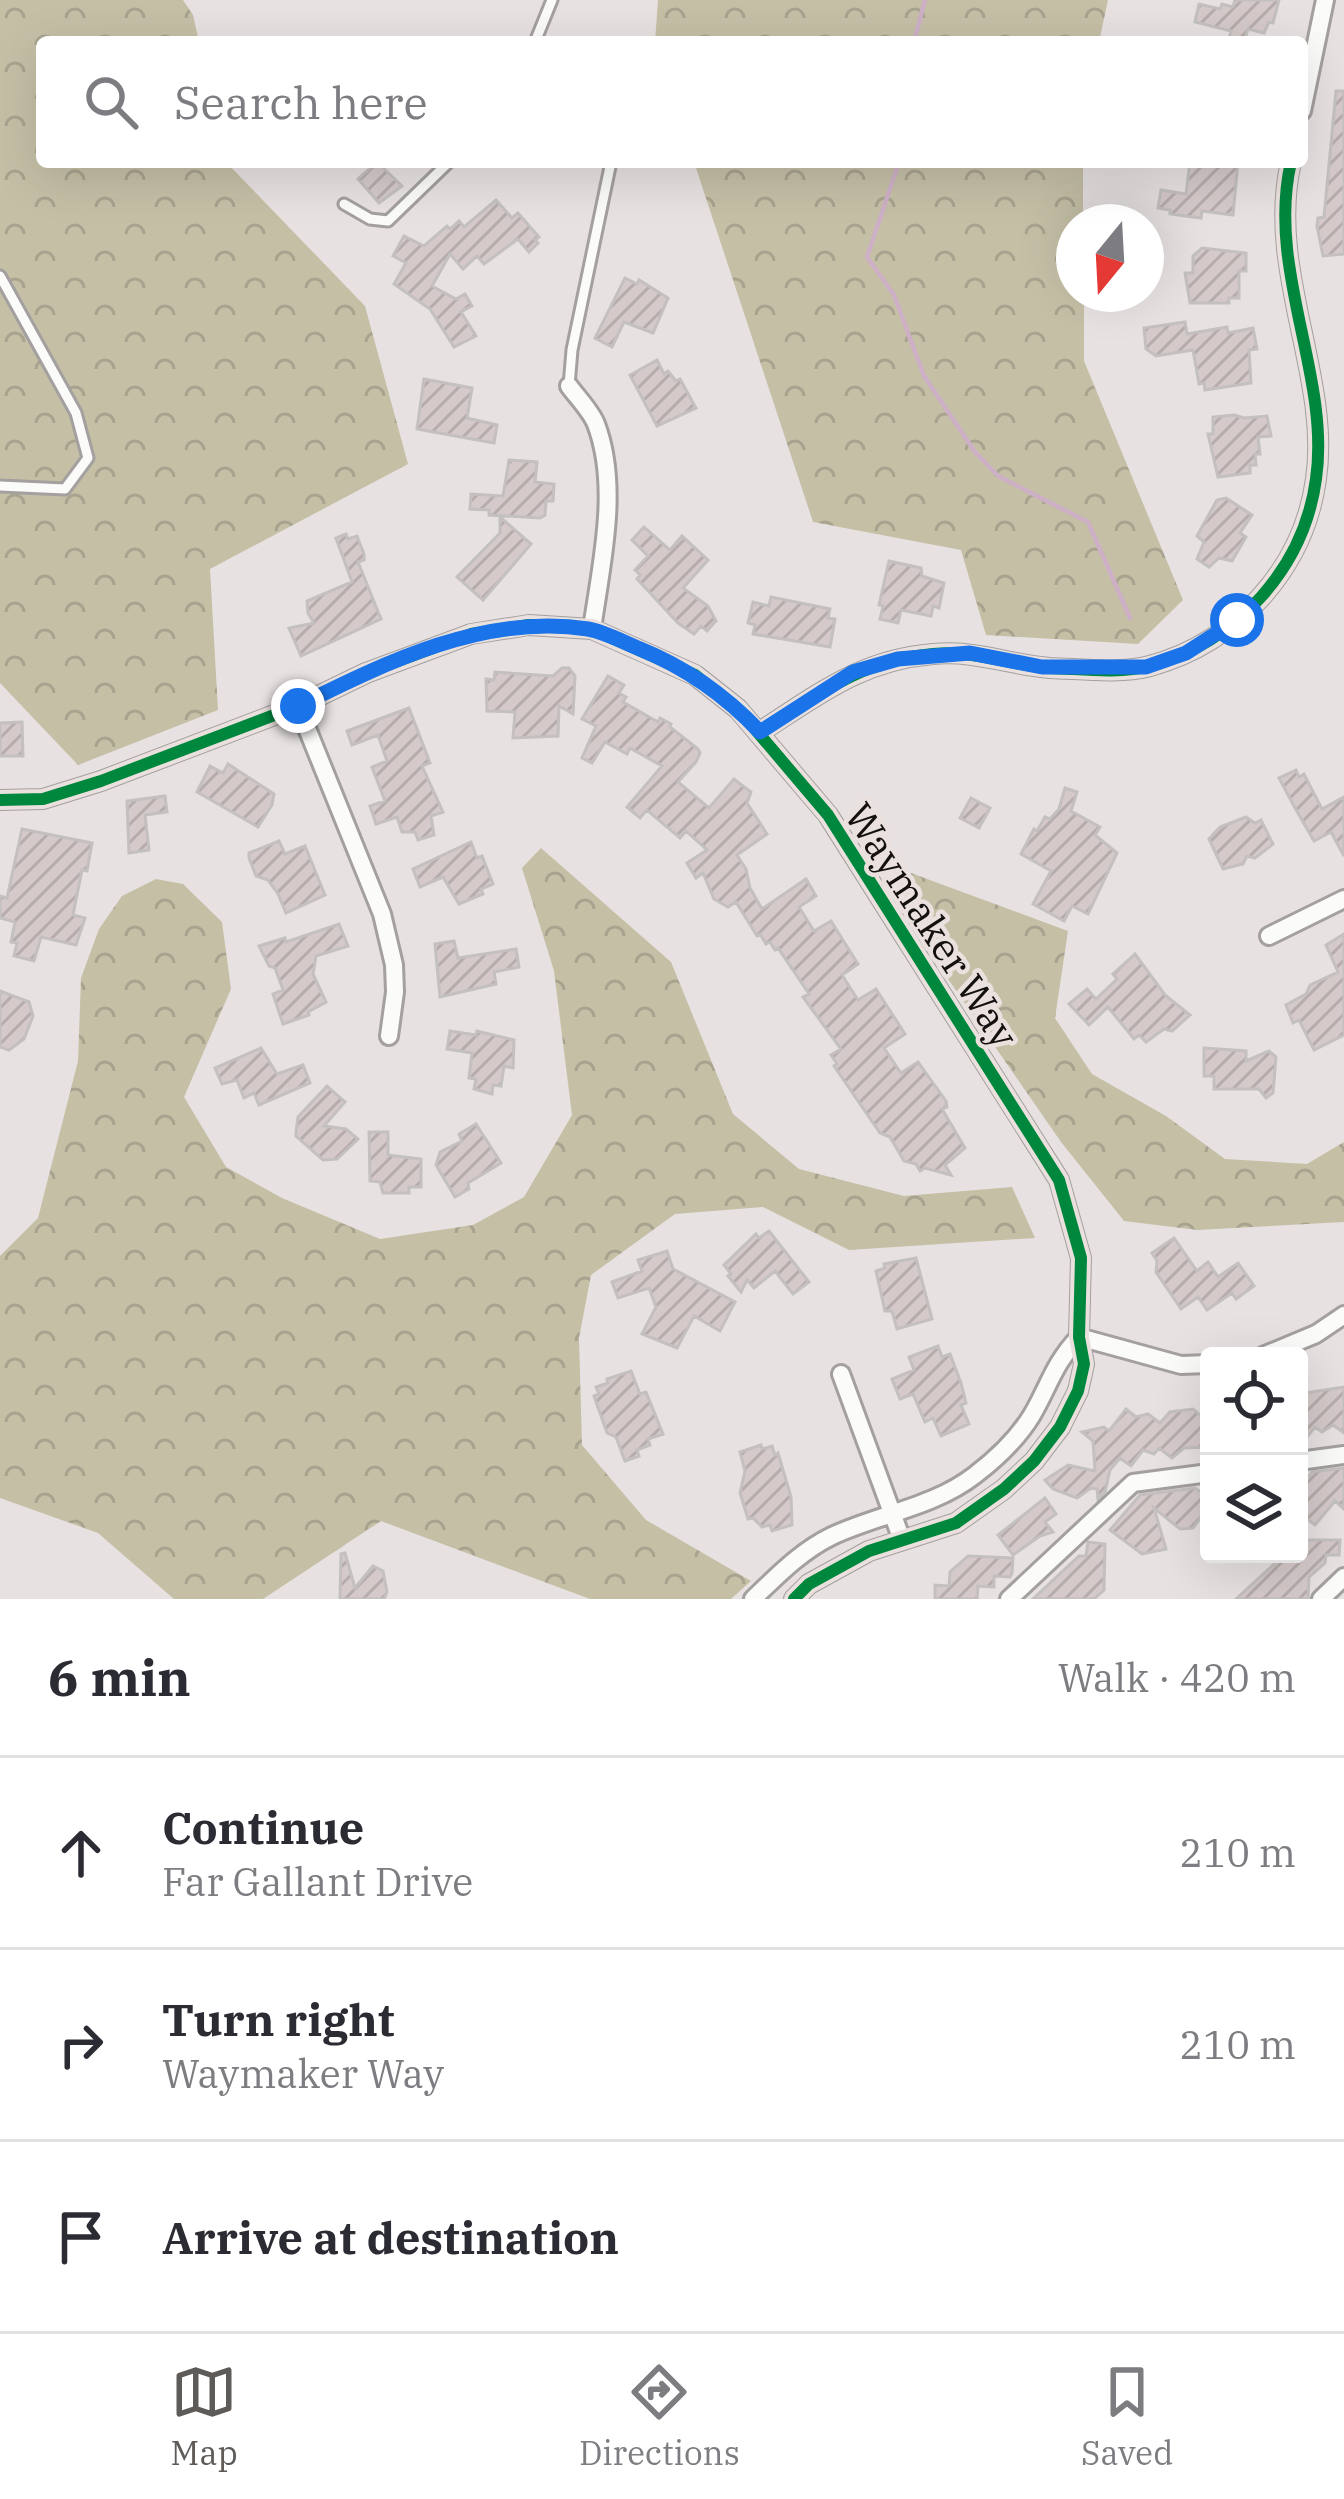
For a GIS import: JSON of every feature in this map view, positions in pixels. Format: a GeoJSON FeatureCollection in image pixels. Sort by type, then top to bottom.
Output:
{"type":"FeatureCollection","features":[{"type":"Feature","properties":{"kind":"street"},"geometry":{"type":"LineString","coordinates":[[1308,82],[1325,0]]}},
{"type":"Feature","properties":{"kind":"street"},"geometry":{"type":"LineString","coordinates":[[760,732],[853,672],[898,659],[970,653],[1042,667],[1146,667],[1186,653],[1237,620],[1276,582],[1292,556],[1316,478],[1317,430],[1285,241],[1291,168]]}},
{"type":"Feature","properties":{"kind":"street"},"geometry":{"type":"LineString","coordinates":[[569,386],[596,422],[605,467],[607,509],[592,629]]}},
{"type":"Feature","properties":{"kind":"street","name":"Waymaker Way"},"geometry":{"type":"LineString","coordinates":[[0,800],[43,799],[101,782],[471,634],[530,626],[592,629],[695,675],[760,732],[828,815],[1059,1180],[1081,1258],[1079,1337],[1084,1364],[1078,1390],[1060,1427],[1034,1461],[956,1523],[869,1551],[809,1584],[794,1599]]}},
{"type":"Feature","properties":{"kind":"street"},"geometry":{"type":"LineString","coordinates":[[298,706],[382,914],[394,965],[389,1036]]}},
{"type":"Feature","properties":{"kind":"street"},"geometry":{"type":"LineString","coordinates":[[1269,936],[1344,899]]}},
{"type":"Feature","properties":{"kind":"street"},"geometry":{"type":"LineString","coordinates":[[1285,1347],[1344,1316]]}},
{"type":"Feature","properties":{"kind":"street"},"geometry":{"type":"LineString","coordinates":[[753,1599],[790,1564],[828,1538],[946,1495],[1003,1451],[1031,1417],[1059,1357],[1079,1337],[1181,1365],[1200,1364]]}},
{"type":"Feature","properties":{"kind":"street"},"geometry":{"type":"LineString","coordinates":[[841,1374],[902,1540]]}},
{"type":"Feature","properties":{"kind":"street"},"geometry":{"type":"LineString","coordinates":[[1308,1460],[1344,1456]]}},
{"type":"Feature","properties":{"kind":"street"},"geometry":{"type":"LineString","coordinates":[[1009,1599],[1133,1483],[1200,1474]]}},
{"type":"Feature","properties":{"kind":"street"},"geometry":{"type":"LineString","coordinates":[[1321,1599],[1344,1577]]}},
{"type":"Feature","properties":{"kind":"lane"},"geometry":{"type":"LineString","coordinates":[[537,36],[552,0]]}},
{"type":"Feature","properties":{"kind":"lane"},"geometry":{"type":"LineString","coordinates":[[344,204],[370,220],[388,221],[442,168]]}},
{"type":"Feature","properties":{"kind":"lane"},"geometry":{"type":"LineString","coordinates":[[569,386],[609,168]]}},
{"type":"Feature","properties":{"kind":"lane"},"geometry":{"type":"LineString","coordinates":[[0,276],[76,413],[88,458],[65,489],[0,486]]}},
{"type":"Feature","properties":{"kind":"green space"},"geometry":{"type":"Polygon","coordinates":[[[0,0],[183,0],[193,15],[198,36],[36,36],[36,168],[232,168],[365,306],[408,464],[210,569],[218,710],[78,765],[0,683],[0,0]]]}},
{"type":"Feature","properties":{"kind":"green space"},"geometry":{"type":"Polygon","coordinates":[[[658,0],[1108,0],[1100,36],[655,36],[658,0]]]}},
{"type":"Feature","properties":{"kind":"green space"},"geometry":{"type":"Polygon","coordinates":[[[696,168],[1083,168],[1083,204],[1056,204],[1056,312],[1084,312],[1084,361],[1183,600],[1138,644],[986,635],[961,550],[813,522],[696,168]]]}},
{"type":"Feature","properties":{"kind":"green space"},"geometry":{"type":"Polygon","coordinates":[[[541,848],[671,962],[733,1114],[799,1169],[904,1196],[1012,1187],[1035,1238],[849,1250],[763,1207],[675,1214],[591,1275],[579,1338],[582,1445],[646,1520],[751,1581],[731,1599],[590,1599],[381,1521],[263,1599],[174,1599],[98,1533],[0,1498],[0,1256],[38,1218],[78,1061],[81,978],[99,929],[122,896],[156,879],[183,884],[222,922],[231,989],[184,1097],[226,1167],[282,1198],[380,1239],[473,1225],[524,1197],[572,1115],[554,971],[522,868],[541,848]]]}},
{"type":"Feature","properties":{"kind":"green space"},"geometry":{"type":"Polygon","coordinates":[[[892,866],[1068,931],[1055,1018],[1092,1074],[1166,1116],[1225,1159],[1307,1164],[1344,1142],[1344,1222],[1197,1230],[1124,1221],[1061,1142],[928,950],[892,866]]]}},
{"type":"Feature","properties":{"kind":"building"},"geometry":{"type":"Polygon","coordinates":[[[1235,0],[1279,0],[1273,23],[1269,22],[1264,33],[1248,29],[1246,36],[1230,36],[1231,31],[1195,22],[1199,4],[1233,7],[1235,0]]]}},
{"type":"Feature","properties":{"kind":"building"},"geometry":{"type":"Polygon","coordinates":[[[1336,91],[1344,91],[1344,254],[1323,256],[1317,226],[1318,218],[1324,217],[1336,91]]]}},
{"type":"Feature","properties":{"kind":"building"},"geometry":{"type":"Polygon","coordinates":[[[370,168],[383,168],[402,186],[379,203],[358,179],[370,168]]]}},
{"type":"Feature","properties":{"kind":"building"},"geometry":{"type":"Polygon","coordinates":[[[1189,168],[1237,168],[1233,215],[1170,214],[1159,204],[1161,190],[1186,194],[1189,168]]]}},
{"type":"Feature","properties":{"kind":"building"},"geometry":{"type":"Polygon","coordinates":[[[496,200],[512,218],[518,213],[539,237],[538,243],[529,252],[518,239],[484,264],[477,256],[463,269],[450,254],[432,286],[456,299],[465,294],[472,306],[461,312],[476,336],[454,347],[430,309],[394,284],[406,263],[393,256],[404,236],[424,246],[447,226],[450,229],[459,221],[464,227],[496,200]]]}},
{"type":"Feature","properties":{"kind":"building"},"geometry":{"type":"Polygon","coordinates":[[[1202,248],[1246,253],[1246,271],[1239,271],[1239,298],[1229,298],[1229,303],[1190,303],[1185,273],[1193,273],[1193,256],[1202,248]]]}},
{"type":"Feature","properties":{"kind":"building"},"geometry":{"type":"Polygon","coordinates":[[[625,278],[637,284],[639,280],[668,298],[653,333],[624,322],[612,347],[595,338],[625,278]]]}},
{"type":"Feature","properties":{"kind":"building"},"geometry":{"type":"Polygon","coordinates":[[[1185,322],[1187,334],[1253,328],[1257,349],[1249,350],[1251,383],[1205,390],[1204,383],[1199,384],[1193,350],[1156,356],[1146,349],[1144,328],[1185,322]]]}},
{"type":"Feature","properties":{"kind":"building"},"geometry":{"type":"Polygon","coordinates":[[[657,360],[664,374],[668,371],[676,381],[680,379],[696,408],[657,426],[630,375],[657,360]]]}},
{"type":"Feature","properties":{"kind":"building"},"geometry":{"type":"Polygon","coordinates":[[[424,379],[472,388],[467,418],[497,425],[494,443],[417,429],[424,379]]]}},
{"type":"Feature","properties":{"kind":"building"},"geometry":{"type":"Polygon","coordinates":[[[1267,416],[1271,436],[1258,437],[1260,454],[1255,454],[1256,465],[1250,465],[1250,473],[1218,477],[1208,434],[1213,434],[1213,417],[1267,416]]]}},
{"type":"Feature","properties":{"kind":"building"},"geometry":{"type":"Polygon","coordinates":[[[509,460],[537,462],[535,482],[554,484],[553,501],[546,501],[545,515],[540,518],[470,509],[471,494],[503,496],[509,460]]]}},
{"type":"Feature","properties":{"kind":"building"},"geometry":{"type":"Polygon","coordinates":[[[1226,498],[1252,515],[1240,533],[1246,537],[1232,561],[1219,558],[1209,567],[1197,559],[1204,542],[1197,536],[1217,500],[1226,498]]]}},
{"type":"Feature","properties":{"kind":"building"},"geometry":{"type":"Polygon","coordinates":[[[500,517],[531,544],[483,600],[457,577],[500,533],[500,517]]]}},
{"type":"Feature","properties":{"kind":"building"},"geometry":{"type":"Polygon","coordinates":[[[644,527],[670,550],[682,536],[708,560],[683,588],[708,606],[716,621],[707,631],[701,626],[694,634],[678,623],[637,579],[640,575],[635,570],[648,556],[632,540],[644,527]]]}},
{"type":"Feature","properties":{"kind":"building"},"geometry":{"type":"Polygon","coordinates":[[[346,534],[348,539],[357,536],[364,554],[358,562],[381,619],[301,656],[289,628],[314,623],[307,601],[352,582],[336,538],[346,534]]]}},
{"type":"Feature","properties":{"kind":"building"},"geometry":{"type":"Polygon","coordinates":[[[889,561],[921,568],[922,576],[944,583],[939,608],[933,606],[931,616],[901,610],[898,623],[880,619],[889,561]]]}},
{"type":"Feature","properties":{"kind":"building"},"geometry":{"type":"Polygon","coordinates":[[[771,597],[830,609],[828,618],[835,619],[830,647],[753,634],[755,625],[748,623],[753,602],[769,606],[771,597]]]}},
{"type":"Feature","properties":{"kind":"building"},"geometry":{"type":"Polygon","coordinates":[[[569,668],[575,676],[573,714],[559,706],[558,736],[513,738],[515,712],[487,711],[486,679],[494,680],[495,672],[553,676],[569,668]]]}},
{"type":"Feature","properties":{"kind":"building"},"geometry":{"type":"Polygon","coordinates":[[[608,676],[624,685],[619,693],[626,697],[623,702],[671,724],[698,749],[696,762],[678,782],[709,808],[734,779],[751,792],[747,803],[767,834],[737,855],[750,888],[762,909],[806,879],[816,896],[799,907],[814,931],[831,921],[858,964],[842,975],[858,1000],[876,989],[905,1034],[884,1048],[901,1073],[918,1062],[946,1101],[942,1109],[965,1148],[945,1165],[951,1175],[925,1168],[920,1171],[916,1164],[904,1161],[890,1137],[880,1133],[834,1066],[831,1055],[841,1049],[803,997],[809,994],[778,948],[757,936],[736,902],[728,907],[714,899],[703,873],[696,878],[687,863],[707,850],[686,831],[680,838],[647,810],[640,818],[627,807],[662,766],[630,748],[627,754],[605,742],[592,763],[582,758],[596,726],[582,719],[608,676]]]}},
{"type":"Feature","properties":{"kind":"building"},"geometry":{"type":"Polygon","coordinates":[[[409,708],[430,763],[422,766],[443,812],[431,816],[434,835],[418,840],[415,832],[402,832],[397,817],[376,824],[370,806],[385,801],[372,767],[387,761],[378,735],[352,745],[347,731],[409,708]]]}},
{"type":"Feature","properties":{"kind":"building"},"geometry":{"type":"Polygon","coordinates":[[[22,722],[23,756],[0,756],[0,723],[22,722]]]}},
{"type":"Feature","properties":{"kind":"building"},"geometry":{"type":"Polygon","coordinates":[[[228,764],[274,794],[258,827],[197,792],[210,766],[223,773],[228,764]]]}},
{"type":"Feature","properties":{"kind":"building"},"geometry":{"type":"Polygon","coordinates":[[[1296,770],[1299,777],[1304,774],[1322,809],[1344,797],[1344,856],[1331,832],[1314,841],[1295,808],[1279,778],[1296,770]]]}},
{"type":"Feature","properties":{"kind":"building"},"geometry":{"type":"Polygon","coordinates":[[[1065,788],[1077,792],[1071,811],[1100,827],[1095,835],[1117,853],[1088,914],[1072,906],[1064,921],[1033,904],[1051,871],[1021,854],[1034,829],[1059,809],[1065,788]]]}},
{"type":"Feature","properties":{"kind":"building"},"geometry":{"type":"Polygon","coordinates":[[[165,796],[167,812],[145,815],[149,850],[129,853],[127,801],[165,796]]]}},
{"type":"Feature","properties":{"kind":"building"},"geometry":{"type":"Polygon","coordinates":[[[971,798],[990,808],[979,828],[960,818],[971,798]]]}},
{"type":"Feature","properties":{"kind":"building"},"geometry":{"type":"Polygon","coordinates":[[[1246,817],[1255,823],[1261,820],[1273,844],[1255,858],[1247,856],[1243,864],[1223,869],[1209,839],[1220,827],[1246,817]]]}},
{"type":"Feature","properties":{"kind":"building"},"geometry":{"type":"Polygon","coordinates":[[[22,829],[92,843],[73,915],[85,918],[76,945],[41,937],[34,961],[14,956],[15,922],[0,918],[0,896],[7,898],[22,829]]]}},
{"type":"Feature","properties":{"kind":"building"},"geometry":{"type":"Polygon","coordinates":[[[279,841],[285,854],[305,846],[325,895],[286,913],[268,880],[256,876],[249,858],[249,853],[279,841]]]}},
{"type":"Feature","properties":{"kind":"building"},"geometry":{"type":"Polygon","coordinates":[[[471,842],[493,884],[481,889],[483,894],[459,904],[443,877],[420,887],[413,869],[471,842]]]}},
{"type":"Feature","properties":{"kind":"building"},"geometry":{"type":"Polygon","coordinates":[[[339,924],[348,946],[316,956],[313,974],[326,1002],[309,1015],[283,1024],[273,994],[283,990],[259,946],[339,924]]]}},
{"type":"Feature","properties":{"kind":"building"},"geometry":{"type":"Polygon","coordinates":[[[1344,934],[1344,1035],[1314,1050],[1286,1005],[1306,994],[1310,985],[1338,972],[1326,945],[1344,934]]]}},
{"type":"Feature","properties":{"kind":"building"},"geometry":{"type":"Polygon","coordinates":[[[454,941],[458,958],[516,949],[519,967],[494,972],[496,984],[440,997],[435,944],[454,941]]]}},
{"type":"Feature","properties":{"kind":"building"},"geometry":{"type":"Polygon","coordinates":[[[1135,954],[1165,995],[1190,1015],[1172,1031],[1164,1029],[1146,1042],[1139,1035],[1134,1039],[1108,1007],[1089,1025],[1069,1004],[1087,989],[1096,999],[1135,954]]]}},
{"type":"Feature","properties":{"kind":"building"},"geometry":{"type":"Polygon","coordinates":[[[0,991],[29,1002],[33,1016],[24,1039],[9,1050],[0,1047],[0,991]]]}},
{"type":"Feature","properties":{"kind":"building"},"geometry":{"type":"Polygon","coordinates":[[[450,1031],[476,1035],[477,1031],[514,1040],[513,1068],[504,1066],[501,1086],[493,1085],[492,1094],[474,1089],[476,1079],[469,1078],[472,1053],[447,1049],[450,1031]]]}},
{"type":"Feature","properties":{"kind":"building"},"geometry":{"type":"Polygon","coordinates":[[[261,1048],[277,1074],[303,1065],[310,1083],[259,1105],[254,1093],[244,1098],[237,1080],[222,1084],[215,1068],[261,1048]]]}},
{"type":"Feature","properties":{"kind":"building"},"geometry":{"type":"Polygon","coordinates":[[[1204,1048],[1246,1051],[1246,1061],[1269,1051],[1276,1057],[1273,1093],[1266,1098],[1259,1089],[1214,1089],[1214,1076],[1204,1076],[1204,1048]]]}},
{"type":"Feature","properties":{"kind":"building"},"geometry":{"type":"Polygon","coordinates":[[[327,1086],[345,1102],[324,1126],[346,1129],[358,1139],[337,1159],[323,1160],[296,1132],[298,1117],[327,1086]]]}},
{"type":"Feature","properties":{"kind":"building"},"geometry":{"type":"Polygon","coordinates":[[[476,1124],[501,1163],[455,1197],[436,1165],[440,1152],[462,1141],[459,1134],[476,1124]]]}},
{"type":"Feature","properties":{"kind":"building"},"geometry":{"type":"Polygon","coordinates":[[[369,1132],[388,1132],[388,1155],[421,1159],[421,1187],[409,1187],[409,1193],[383,1193],[380,1182],[370,1181],[369,1132]]]}},
{"type":"Feature","properties":{"kind":"building"},"geometry":{"type":"Polygon","coordinates":[[[769,1231],[809,1282],[793,1294],[775,1271],[754,1288],[747,1280],[741,1292],[728,1276],[724,1265],[756,1234],[759,1238],[769,1231]]]}},
{"type":"Feature","properties":{"kind":"building"},"geometry":{"type":"Polygon","coordinates":[[[1174,1238],[1197,1271],[1208,1262],[1218,1277],[1238,1263],[1254,1286],[1236,1299],[1232,1293],[1207,1310],[1198,1297],[1181,1309],[1156,1272],[1152,1253],[1174,1238]]]}},
{"type":"Feature","properties":{"kind":"building"},"geometry":{"type":"Polygon","coordinates":[[[667,1251],[673,1269],[735,1302],[720,1331],[694,1316],[677,1348],[642,1334],[656,1307],[649,1288],[618,1298],[612,1282],[642,1271],[638,1260],[667,1251]]]}},
{"type":"Feature","properties":{"kind":"building"},"geometry":{"type":"Polygon","coordinates":[[[916,1258],[932,1319],[897,1329],[892,1311],[885,1311],[876,1271],[885,1268],[884,1264],[916,1258]]]}},
{"type":"Feature","properties":{"kind":"building"},"geometry":{"type":"Polygon","coordinates":[[[938,1346],[942,1357],[950,1354],[969,1424],[941,1436],[933,1418],[925,1422],[913,1394],[900,1399],[892,1379],[914,1370],[909,1357],[938,1346]]]}},
{"type":"Feature","properties":{"kind":"building"},"geometry":{"type":"Polygon","coordinates":[[[631,1371],[640,1394],[646,1392],[663,1434],[648,1439],[650,1445],[637,1450],[639,1456],[625,1461],[616,1437],[607,1433],[594,1396],[599,1394],[596,1387],[608,1383],[607,1379],[631,1371]]]}},
{"type":"Feature","properties":{"kind":"building"},"geometry":{"type":"Polygon","coordinates":[[[1344,1387],[1344,1433],[1333,1425],[1322,1432],[1315,1427],[1308,1436],[1308,1393],[1344,1387]]]}},
{"type":"Feature","properties":{"kind":"building"},"geometry":{"type":"Polygon","coordinates":[[[1126,1409],[1136,1417],[1148,1414],[1160,1423],[1170,1412],[1193,1409],[1200,1415],[1200,1447],[1184,1448],[1172,1458],[1159,1448],[1154,1454],[1143,1450],[1131,1466],[1120,1458],[1098,1499],[1097,1489],[1077,1498],[1053,1489],[1045,1480],[1068,1465],[1095,1471],[1093,1441],[1082,1432],[1104,1427],[1109,1431],[1126,1409]]]}},
{"type":"Feature","properties":{"kind":"building"},"geometry":{"type":"Polygon","coordinates":[[[761,1445],[762,1449],[772,1446],[778,1453],[791,1497],[792,1525],[772,1531],[770,1525],[762,1527],[748,1519],[740,1493],[745,1471],[740,1452],[761,1445]]]}},
{"type":"Feature","properties":{"kind":"building"},"geometry":{"type":"Polygon","coordinates":[[[1344,1468],[1344,1509],[1335,1501],[1315,1525],[1308,1520],[1312,1472],[1344,1468]]]}},
{"type":"Feature","properties":{"kind":"building"},"geometry":{"type":"Polygon","coordinates":[[[1199,1491],[1200,1519],[1193,1528],[1180,1529],[1154,1508],[1166,1549],[1142,1554],[1110,1530],[1140,1495],[1199,1491]]]}},
{"type":"Feature","properties":{"kind":"building"},"geometry":{"type":"Polygon","coordinates":[[[1045,1498],[1056,1514],[1045,1522],[1053,1532],[1013,1555],[998,1535],[1045,1498]]]}},
{"type":"Feature","properties":{"kind":"building"},"geometry":{"type":"Polygon","coordinates":[[[1308,1540],[1340,1540],[1339,1555],[1326,1555],[1325,1563],[1309,1577],[1308,1599],[1236,1599],[1275,1563],[1308,1563],[1308,1540]]]}},
{"type":"Feature","properties":{"kind":"building"},"geometry":{"type":"Polygon","coordinates":[[[1088,1542],[1105,1544],[1104,1590],[1094,1599],[1033,1599],[1079,1556],[1086,1556],[1088,1542]]]}},
{"type":"Feature","properties":{"kind":"building"},"geometry":{"type":"Polygon","coordinates":[[[345,1553],[355,1588],[373,1566],[383,1571],[384,1599],[340,1599],[341,1554],[345,1553]]]}},
{"type":"Feature","properties":{"kind":"building"},"geometry":{"type":"Polygon","coordinates":[[[968,1556],[1013,1558],[1012,1573],[1010,1577],[994,1576],[994,1587],[978,1586],[977,1599],[935,1599],[935,1585],[949,1586],[950,1572],[968,1556]]]}},
{"type":"Feature","properties":{"kind":"waterway"},"geometry":{"type":"LineString","coordinates":[[916,36],[925,0]]}},
{"type":"Feature","properties":{"kind":"waterway"},"geometry":{"type":"LineString","coordinates":[[897,168],[867,257],[894,295],[924,376],[975,452],[998,476],[1088,522],[1130,618]]}},
{"type":"Feature","properties":{"kind":"cycle path"},"geometry":{"type":"LineString","coordinates":[[760,732],[842,681],[907,658],[964,654],[1035,666],[1100,670],[1150,666],[1211,639],[1261,597],[1297,542],[1316,479],[1315,402],[1286,243],[1290,168]]}},
{"type":"Feature","properties":{"kind":"cycle path"},"geometry":{"type":"LineString","coordinates":[[0,800],[43,799],[101,781],[471,634],[529,625],[592,629],[695,675],[738,709],[828,815],[1059,1180],[1081,1258],[1079,1337],[1084,1364],[1078,1391],[1060,1427],[1034,1461],[956,1523],[869,1551],[809,1584],[794,1599]]}},
{"type":"Feature","properties":{"kind":"route"},"geometry":{"type":"LineString","coordinates":[[298,706],[366,673],[471,634],[530,626],[592,629],[695,675],[760,732],[853,672],[898,659],[970,653],[1042,667],[1146,667],[1186,653],[1237,620]]}}]}
